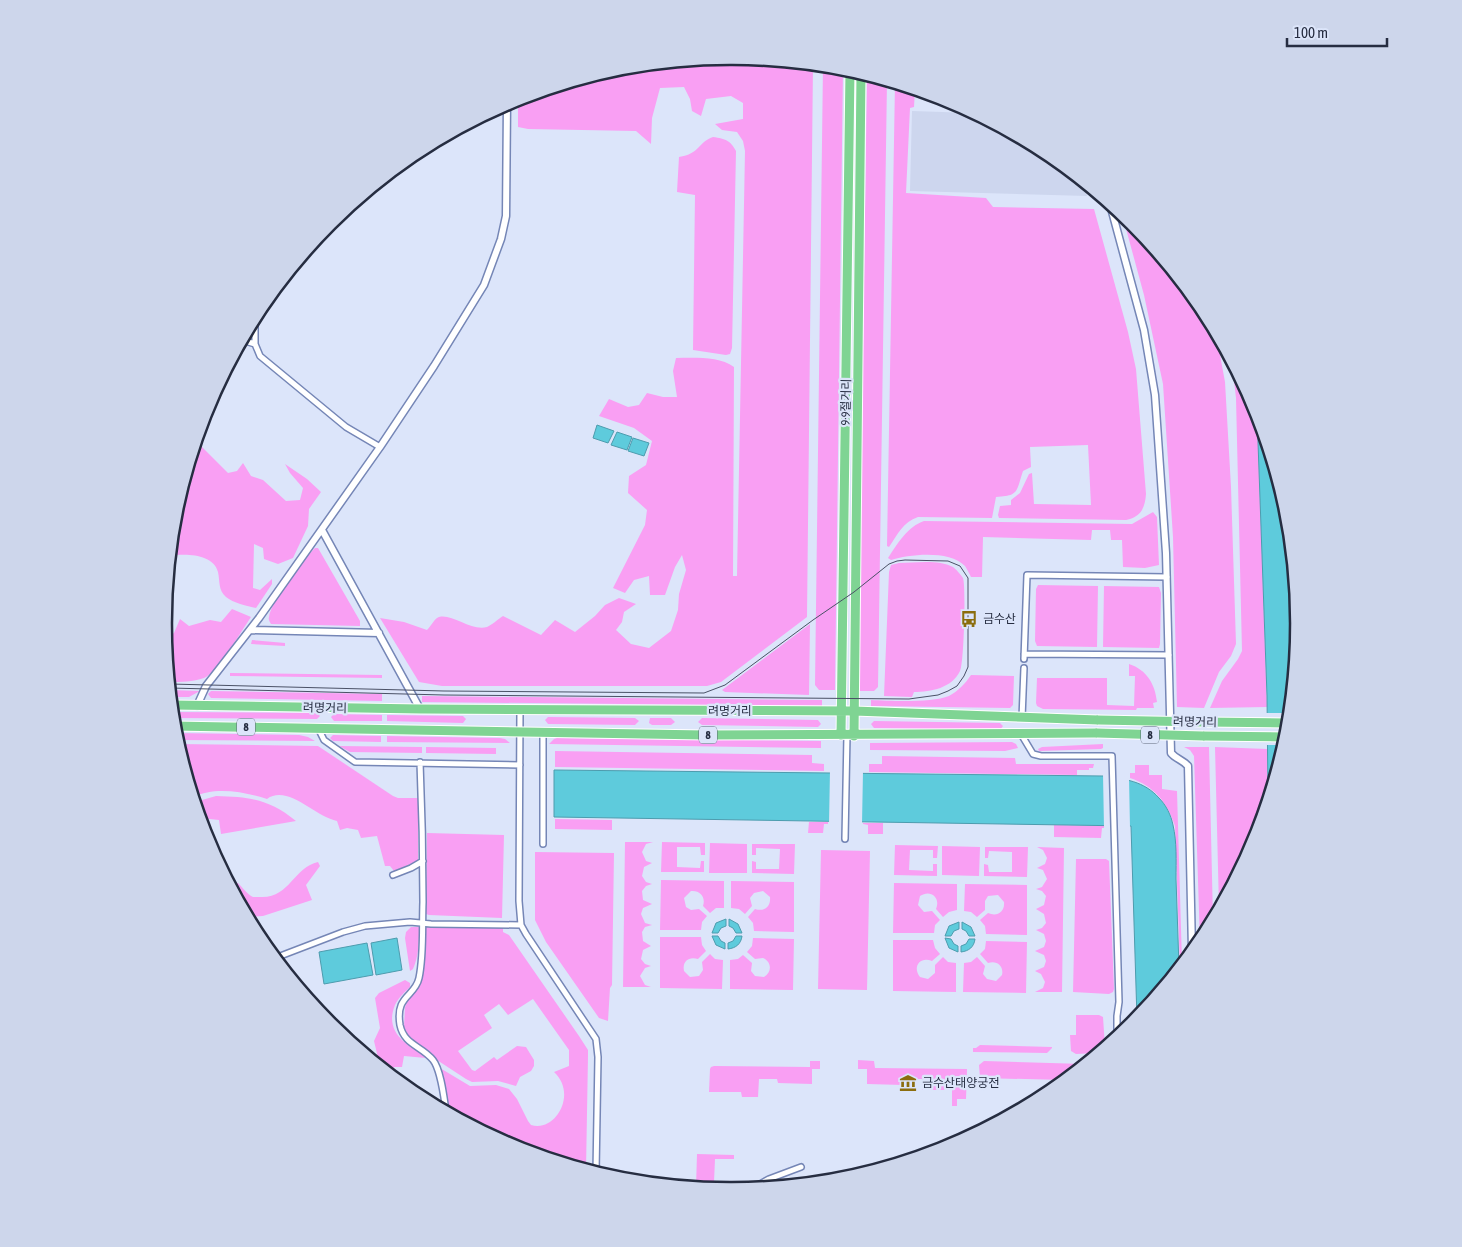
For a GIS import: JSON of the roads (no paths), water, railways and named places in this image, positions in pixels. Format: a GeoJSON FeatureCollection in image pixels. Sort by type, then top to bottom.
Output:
{"type":"FeatureCollection","features":[{"type":"Feature","properties":{"kind":"highway","name":"9·9절거리"},"geometry":{"type":"LineString","coordinates":[[847,735],[842,712],[850,78]]}},
{"type":"Feature","properties":{"kind":"highway","name":"9·9절거리"},"geometry":{"type":"LineString","coordinates":[[847,735],[854,711],[862,81]]}},
{"type":"Feature","properties":{"kind":"highway","name":"려명거리"},"geometry":{"type":"LineString","coordinates":[[179,706],[854,711],[1022,718],[1281,723]]}},
{"type":"Feature","properties":{"kind":"highway","name":"려명거리"},"geometry":{"type":"LineString","coordinates":[[182,726],[705,735],[1097,734],[1278,737]]}},
{"type":"Feature","properties":{"kind":"street"},"geometry":{"type":"LineString","coordinates":[[197,706],[206,686],[250,630],[380,447],[466,317],[484,285],[496,253],[506,216],[507,113]]}},
{"type":"Feature","properties":{"kind":"street"},"geometry":{"type":"LineString","coordinates":[[1114,218],[1144,330],[1153,386],[1167,577],[1171,752],[1188,766],[1192,939]]}},
{"type":"Feature","properties":{"kind":"street"},"geometry":{"type":"LineString","coordinates":[[255,332],[255,344],[260,356],[346,427],[380,447]]}},
{"type":"Feature","properties":{"kind":"street"},"geometry":{"type":"LineString","coordinates":[[248,342],[255,344]]}},
{"type":"Feature","properties":{"kind":"street"},"geometry":{"type":"LineString","coordinates":[[322,530],[420,709]]}},
{"type":"Feature","properties":{"kind":"street"},"geometry":{"type":"LineString","coordinates":[[1167,577],[1027,575],[1024,656],[1168,655]]}},
{"type":"Feature","properties":{"kind":"street"},"geometry":{"type":"LineString","coordinates":[[250,630],[379,633]]}},
{"type":"Feature","properties":{"kind":"street"},"geometry":{"type":"LineString","coordinates":[[1022,718],[1024,668]]}},
{"type":"Feature","properties":{"kind":"street"},"geometry":{"type":"LineString","coordinates":[[520,710],[519,906],[521,925],[532,945],[596,1039],[598,1057],[596,1165]]}},
{"type":"Feature","properties":{"kind":"street"},"geometry":{"type":"LineString","coordinates":[[318,728],[324,740],[356,762],[520,765]]}},
{"type":"Feature","properties":{"kind":"street"},"geometry":{"type":"LineString","coordinates":[[543,732],[543,844]]}},
{"type":"Feature","properties":{"kind":"street"},"geometry":{"type":"LineString","coordinates":[[1021,734],[1033,754],[1041,756],[1112,756],[1119,1002],[1117,1026]]}},
{"type":"Feature","properties":{"kind":"street"},"geometry":{"type":"LineString","coordinates":[[845,839],[847,735]]}},
{"type":"Feature","properties":{"kind":"street"},"geometry":{"type":"LineString","coordinates":[[420,762],[423,861],[419,978],[417,984],[404,998],[399,1015],[403,1035],[410,1044],[433,1060],[444,1102]]}},
{"type":"Feature","properties":{"kind":"street"},"geometry":{"type":"LineString","coordinates":[[393,874],[411,868],[423,861]]}},
{"type":"Feature","properties":{"kind":"street"},"geometry":{"type":"LineString","coordinates":[[282,955],[343,932],[365,926],[401,922],[521,925]]}},
{"type":"Feature","properties":{"kind":"street"},"geometry":{"type":"LineString","coordinates":[[765,1181],[801,1167]]}},
{"type":"Feature","properties":{"kind":"water"},"geometry":{"type":"Polygon","coordinates":[[[597,425],[614,431],[608,443],[593,438],[597,425]]]}},
{"type":"Feature","properties":{"kind":"water"},"geometry":{"type":"Polygon","coordinates":[[[617,432],[632,437],[627,450],[611,445],[617,432]]]}},
{"type":"Feature","properties":{"kind":"water"},"geometry":{"type":"Polygon","coordinates":[[[633,438],[649,443],[644,456],[628,451],[633,438]]]}},
{"type":"Feature","properties":{"kind":"water"},"geometry":{"type":"Polygon","coordinates":[[[1258,438],[1279,515],[1285,551],[1290,624],[1285,696],[1279,732],[1268,776],[1267,696],[1258,438]]]}},
{"type":"Feature","properties":{"kind":"water"},"geometry":{"type":"Polygon","coordinates":[[[554,770],[1103,776],[1119,778],[1140,784],[1153,792],[1170,814],[1176,845],[1179,957],[1137,1007],[1131,826],[554,817],[554,770]]]}},
{"type":"Feature","properties":{"kind":"water"},"geometry":{"type":"Polygon","coordinates":[[[726,919],[726,926],[721,928],[718,933],[712,933],[716,923],[726,919]]]}},
{"type":"Feature","properties":{"kind":"water"},"geometry":{"type":"Polygon","coordinates":[[[729,919],[738,924],[742,933],[736,933],[729,926],[729,919]]]}},
{"type":"Feature","properties":{"kind":"water"},"geometry":{"type":"Polygon","coordinates":[[[959,922],[959,929],[954,931],[951,936],[945,936],[949,926],[959,922]]]}},
{"type":"Feature","properties":{"kind":"water"},"geometry":{"type":"Polygon","coordinates":[[[962,922],[971,927],[975,936],[969,936],[962,929],[962,922]]]}},
{"type":"Feature","properties":{"kind":"water"},"geometry":{"type":"Polygon","coordinates":[[[712,936],[718,936],[725,943],[725,949],[716,945],[712,936]]]}},
{"type":"Feature","properties":{"kind":"water"},"geometry":{"type":"Polygon","coordinates":[[[736,936],[742,936],[739,943],[736,947],[728,949],[728,943],[733,941],[736,936]]]}},
{"type":"Feature","properties":{"kind":"water"},"geometry":{"type":"Polygon","coordinates":[[[397,938],[402,970],[376,975],[371,943],[397,938]]]}},
{"type":"Feature","properties":{"kind":"water"},"geometry":{"type":"Polygon","coordinates":[[[945,938],[951,939],[958,946],[958,952],[949,948],[945,938]]]}},
{"type":"Feature","properties":{"kind":"water"},"geometry":{"type":"Polygon","coordinates":[[[969,939],[975,939],[972,946],[969,950],[961,952],[961,946],[966,944],[969,939]]]}},
{"type":"Feature","properties":{"kind":"water"},"geometry":{"type":"Polygon","coordinates":[[[367,943],[373,975],[324,984],[319,952],[367,943]]]}},
{"type":"Feature","properties":{"kind":"tram line"},"geometry":{"type":"LineString","coordinates":[[176,684],[444,691],[704,693],[725,685],[854,592],[889,564],[905,560],[948,561],[960,566],[968,578],[968,667],[957,686],[938,695],[909,699],[444,695],[176,688]]}},
{"type":"Feature","properties":{"kind":"place","name":"금수산"},"geometry":{"type":"Point","coordinates":[969,619]}},
{"type":"Feature","properties":{"kind":"place","name":"금수산태양궁전"},"geometry":{"type":"Point","coordinates":[908,1083]}}]}
